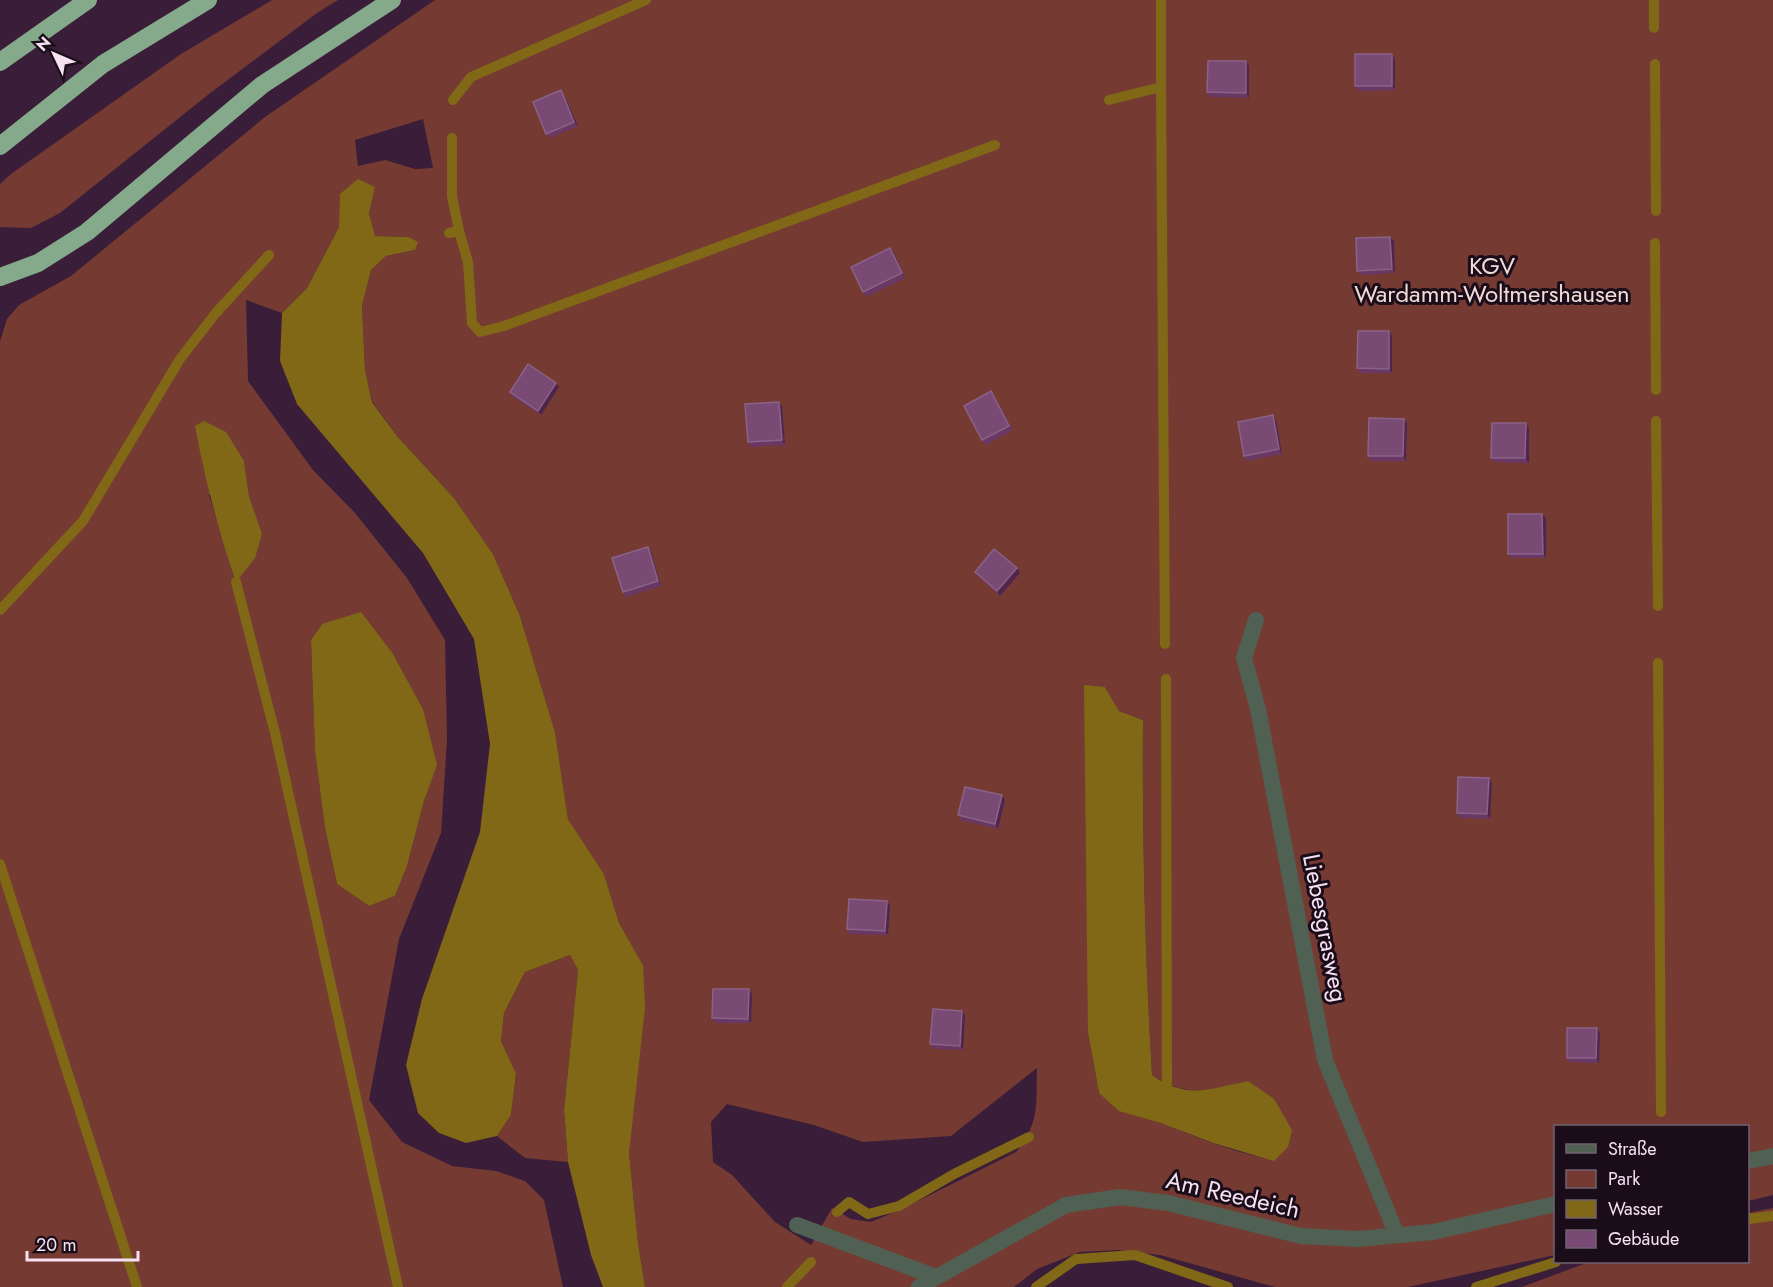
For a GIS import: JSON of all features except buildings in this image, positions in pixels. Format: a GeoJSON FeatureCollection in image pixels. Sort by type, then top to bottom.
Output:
{"type":"FeatureCollection","features":[{"type":"Feature","properties":{"kind":"highway"},"geometry":{"type":"LineString","coordinates":[[0,62],[88,0]]}},
{"type":"Feature","properties":{"kind":"highway"},"geometry":{"type":"LineString","coordinates":[[0,147],[103,64],[208,0]]}},
{"type":"Feature","properties":{"kind":"highway"},"geometry":{"type":"LineString","coordinates":[[0,278],[38,263],[87,232],[262,84],[392,0]]}},
{"type":"Feature","properties":{"kind":"street","name":"Liebesgrasweg"},"geometry":{"type":"LineString","coordinates":[[1256,620],[1244,658],[1258,709],[1325,1060],[1397,1235]]}},
{"type":"Feature","properties":{"kind":"street"},"geometry":{"type":"LineString","coordinates":[[1749,1161],[1773,1156]]}},
{"type":"Feature","properties":{"kind":"street","name":"Am Reedeich"},"geometry":{"type":"LineString","coordinates":[[919,1287],[1066,1205],[1120,1197],[1168,1203],[1301,1236],[1358,1239],[1433,1232],[1554,1204]]}},
{"type":"Feature","properties":{"kind":"street"},"geometry":{"type":"LineString","coordinates":[[797,1225],[936,1276]]}},
{"type":"Feature","properties":{"kind":"green space"},"geometry":{"type":"Polygon","coordinates":[[[272,0],[338,0],[317,13],[209,94],[60,213],[31,228],[0,227],[0,184],[11,174],[181,54],[272,0]]]}},
{"type":"Feature","properties":{"kind":"green space","name":"KGV Wardamm-Woltmershausen"},"geometry":{"type":"Polygon","coordinates":[[[435,0],[1773,0],[1773,1195],[1749,1201],[1749,1125],[1554,1125],[1554,1255],[1408,1287],[1275,1287],[1160,1255],[1118,1250],[1080,1252],[1037,1269],[1014,1287],[645,1287],[629,1153],[643,965],[619,923],[604,874],[568,819],[555,732],[520,616],[493,554],[454,498],[397,436],[372,401],[365,370],[362,306],[371,270],[386,256],[415,250],[408,237],[375,236],[369,215],[375,187],[358,180],[341,211],[339,227],[307,288],[282,313],[246,300],[248,381],[313,470],[355,513],[407,578],[445,640],[447,740],[441,833],[399,939],[369,1100],[402,1142],[452,1166],[496,1171],[525,1181],[544,1200],[563,1287],[0,1287],[0,341],[7,319],[19,305],[71,276],[265,117],[435,0]],[[423,119],[355,140],[358,166],[385,160],[415,169],[433,168],[423,119]],[[244,461],[209,495],[236,581],[262,535],[249,496],[244,461]],[[322,624],[311,640],[315,752],[325,828],[337,884],[369,906],[395,896],[407,866],[436,765],[423,709],[393,654],[322,624]],[[1105,687],[1088,1033],[1099,1093],[1206,1141],[1274,1160],[1248,1081],[1210,1089],[1188,1090],[1165,1083],[1152,1075],[1144,898],[1143,720],[1119,711],[1105,687]],[[1037,1068],[951,1136],[863,1142],[814,1125],[727,1104],[711,1122],[713,1162],[732,1175],[775,1222],[811,1245],[832,1208],[851,1219],[871,1222],[1016,1152],[1033,1122],[1037,1068]]]}},
{"type":"Feature","properties":{"kind":"green space"},"geometry":{"type":"Polygon","coordinates":[[[570,955],[578,970],[564,1110],[568,1162],[525,1158],[497,1136],[511,1115],[516,1075],[501,1041],[504,1013],[525,972],[570,955]]]}},
{"type":"Feature","properties":{"kind":"green space"},"geometry":{"type":"Polygon","coordinates":[[[1773,1208],[1773,1287],[1522,1287],[1586,1263],[1749,1263],[1749,1213],[1773,1208]]]}},
{"type":"Feature","properties":{"kind":"water"},"geometry":{"type":"Polygon","coordinates":[[[358,179],[375,187],[369,214],[375,236],[408,237],[418,242],[415,250],[386,256],[371,270],[362,306],[365,370],[372,402],[397,436],[454,498],[493,554],[520,616],[555,732],[568,819],[604,874],[619,923],[643,965],[645,1008],[629,1153],[645,1287],[603,1287],[591,1255],[568,1162],[564,1110],[578,970],[570,955],[525,972],[504,1013],[501,1041],[516,1074],[511,1115],[497,1136],[466,1143],[439,1133],[418,1113],[406,1065],[422,999],[480,832],[490,744],[474,639],[423,553],[297,404],[280,361],[282,313],[307,288],[339,227],[340,194],[358,179]]]}},
{"type":"Feature","properties":{"kind":"water"},"geometry":{"type":"Polygon","coordinates":[[[204,421],[226,432],[244,461],[249,496],[262,534],[255,558],[236,582],[218,524],[195,426],[204,421]]]}},
{"type":"Feature","properties":{"kind":"water"},"geometry":{"type":"Polygon","coordinates":[[[361,612],[393,654],[423,709],[437,765],[424,801],[407,866],[395,896],[369,906],[337,884],[325,828],[315,752],[311,640],[322,624],[361,612]]]}},
{"type":"Feature","properties":{"kind":"water"},"geometry":{"type":"Polygon","coordinates":[[[1084,685],[1105,687],[1119,711],[1143,720],[1144,898],[1152,1075],[1177,1088],[1188,1090],[1210,1089],[1248,1081],[1274,1099],[1292,1130],[1288,1147],[1274,1161],[1119,1111],[1099,1093],[1088,1033],[1084,685]]]}},
{"type":"Feature","properties":{"kind":"waterway"},"geometry":{"type":"LineString","coordinates":[[453,100],[471,77],[646,0]]}},
{"type":"Feature","properties":{"kind":"waterway"},"geometry":{"type":"LineString","coordinates":[[1109,100],[1161,87],[1161,0]]}},
{"type":"Feature","properties":{"kind":"waterway"},"geometry":{"type":"LineString","coordinates":[[1654,0],[1654,28]]}},
{"type":"Feature","properties":{"kind":"waterway"},"geometry":{"type":"LineString","coordinates":[[1655,64],[1656,211]]}},
{"type":"Feature","properties":{"kind":"waterway"},"geometry":{"type":"LineString","coordinates":[[1161,87],[1165,644]]}},
{"type":"Feature","properties":{"kind":"waterway"},"geometry":{"type":"LineString","coordinates":[[452,138],[452,196],[459,231]]}},
{"type":"Feature","properties":{"kind":"waterway"},"geometry":{"type":"LineString","coordinates":[[449,233],[459,231],[468,262],[472,323],[480,332],[504,326],[995,145]]}},
{"type":"Feature","properties":{"kind":"waterway"},"geometry":{"type":"LineString","coordinates":[[1655,243],[1656,390]]}},
{"type":"Feature","properties":{"kind":"waterway"},"geometry":{"type":"LineString","coordinates":[[0,610],[83,521],[180,359],[215,314],[269,255]]}},
{"type":"Feature","properties":{"kind":"waterway"},"geometry":{"type":"LineString","coordinates":[[1656,421],[1658,606]]}},
{"type":"Feature","properties":{"kind":"waterway"},"geometry":{"type":"LineString","coordinates":[[236,582],[275,733],[398,1287]]}},
{"type":"Feature","properties":{"kind":"waterway"},"geometry":{"type":"LineString","coordinates":[[1658,663],[1661,1112]]}},
{"type":"Feature","properties":{"kind":"waterway"},"geometry":{"type":"LineString","coordinates":[[1166,679],[1166,1097]]}},
{"type":"Feature","properties":{"kind":"waterway"},"geometry":{"type":"LineString","coordinates":[[0,864],[137,1287]]}},
{"type":"Feature","properties":{"kind":"waterway"},"geometry":{"type":"LineString","coordinates":[[837,1212],[849,1202],[868,1214],[899,1206],[954,1174],[1029,1137]]}},
{"type":"Feature","properties":{"kind":"waterway"},"geometry":{"type":"LineString","coordinates":[[1749,1219],[1773,1216]]}},
{"type":"Feature","properties":{"kind":"waterway"},"geometry":{"type":"LineString","coordinates":[[1036,1287],[1076,1259],[1135,1255],[1228,1287]]}},
{"type":"Feature","properties":{"kind":"waterway"},"geometry":{"type":"LineString","coordinates":[[787,1287],[811,1262]]}},
{"type":"Feature","properties":{"kind":"waterway"},"geometry":{"type":"LineString","coordinates":[[1476,1287],[1554,1263]]}}]}
